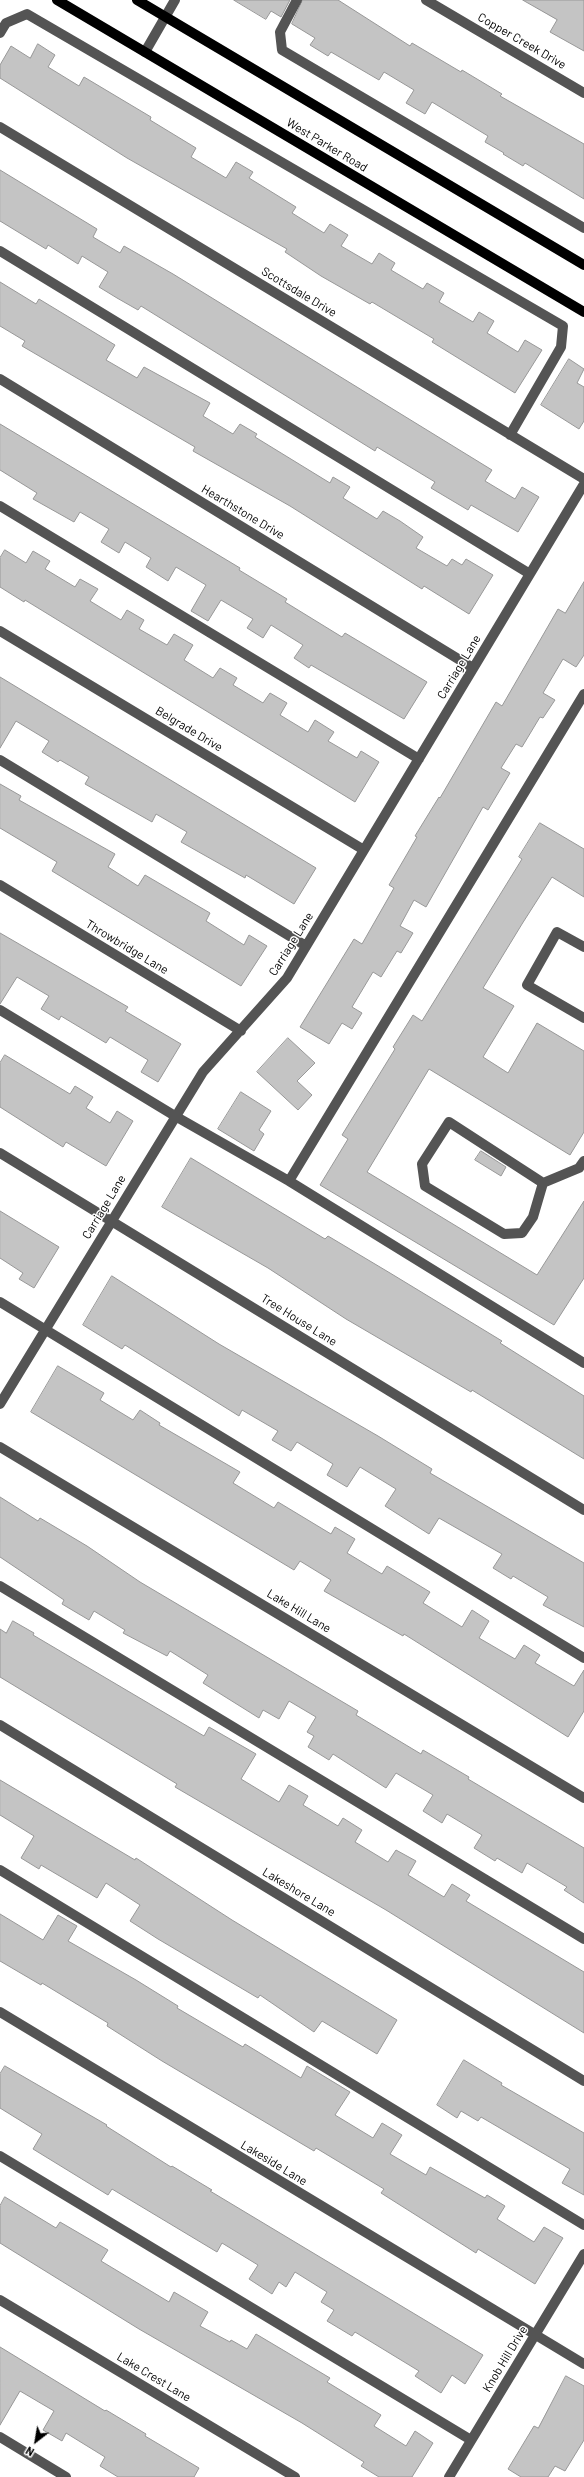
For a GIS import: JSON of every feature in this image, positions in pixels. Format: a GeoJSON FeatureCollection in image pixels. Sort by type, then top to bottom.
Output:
{"type":"FeatureCollection","features":[{"type":"Feature","properties":{"kind":"main road","name":"West Parker Road"},"geometry":{"type":"LineString","coordinates":[[57,0],[584,312]]}},
{"type":"Feature","properties":{"kind":"main road"},"geometry":{"type":"LineString","coordinates":[[137,0],[584,265]]}},
{"type":"Feature","properties":{"kind":"street"},"geometry":{"type":"LineString","coordinates":[[145,52],[175,0]]}},
{"type":"Feature","properties":{"kind":"street"},"geometry":{"type":"LineString","coordinates":[[297,0],[280,32],[282,50],[584,228]]}},
{"type":"Feature","properties":{"kind":"street","name":"Copper Creek Drive"},"geometry":{"type":"LineString","coordinates":[[426,0],[584,93]]}},
{"type":"Feature","properties":{"kind":"street"},"geometry":{"type":"LineString","coordinates":[[0,33],[6,23],[27,14],[563,326],[562,347],[510,434]]}},
{"type":"Feature","properties":{"kind":"street","name":"Scottsdale Drive"},"geometry":{"type":"LineString","coordinates":[[0,127],[584,479]]}},
{"type":"Feature","properties":{"kind":"street"},"geometry":{"type":"LineString","coordinates":[[0,251],[530,574]]}},
{"type":"Feature","properties":{"kind":"street","name":"Hearthstone Drive"},"geometry":{"type":"LineString","coordinates":[[0,379],[473,668]]}},
{"type":"Feature","properties":{"kind":"street","name":"Carriage Lane"},"geometry":{"type":"LineString","coordinates":[[0,1404],[203,1072],[287,978],[584,484]]}},
{"type":"Feature","properties":{"kind":"street"},"geometry":{"type":"LineString","coordinates":[[0,506],[418,759]]}},
{"type":"Feature","properties":{"kind":"street","name":"Belgrade Drive"},"geometry":{"type":"LineString","coordinates":[[0,631],[364,850]]}},
{"type":"Feature","properties":{"kind":"street"},"geometry":{"type":"LineString","coordinates":[[289,1181],[584,694]]}},
{"type":"Feature","properties":{"kind":"street"},"geometry":{"type":"LineString","coordinates":[[0,760],[306,946]]}},
{"type":"Feature","properties":{"kind":"street","name":"Throwbridge Lane"},"geometry":{"type":"LineString","coordinates":[[0,885],[241,1031]]}},
{"type":"Feature","properties":{"kind":"street"},"geometry":{"type":"LineString","coordinates":[[584,947],[557,932],[527,985],[584,1018]]}},
{"type":"Feature","properties":{"kind":"street"},"geometry":{"type":"LineString","coordinates":[[0,1010],[175,1116],[289,1181],[584,1363]]}},
{"type":"Feature","properties":{"kind":"street"},"geometry":{"type":"LineString","coordinates":[[449,1122],[543,1183],[533,1217],[522,1233],[504,1234],[425,1186],[422,1164],[449,1122]]}},
{"type":"Feature","properties":{"kind":"street","name":"Tree House Lane"},"geometry":{"type":"LineString","coordinates":[[0,1153],[112,1220],[584,1510]]}},
{"type":"Feature","properties":{"kind":"street"},"geometry":{"type":"LineString","coordinates":[[543,1183],[579,1168],[584,1161]]}},
{"type":"Feature","properties":{"kind":"street"},"geometry":{"type":"LineString","coordinates":[[0,1302],[584,1658]]}},
{"type":"Feature","properties":{"kind":"street","name":"Lake Hill Lane"},"geometry":{"type":"LineString","coordinates":[[0,1447],[584,1798]]}},
{"type":"Feature","properties":{"kind":"street"},"geometry":{"type":"LineString","coordinates":[[0,1586],[584,1939]]}},
{"type":"Feature","properties":{"kind":"street","name":"Lakeshore Lane"},"geometry":{"type":"LineString","coordinates":[[0,1725],[584,2081]]}},
{"type":"Feature","properties":{"kind":"street"},"geometry":{"type":"LineString","coordinates":[[0,1870],[584,2225]]}},
{"type":"Feature","properties":{"kind":"street","name":"Lakeside Lane"},"geometry":{"type":"LineString","coordinates":[[0,2012],[534,2336],[584,2364]]}},
{"type":"Feature","properties":{"kind":"street"},"geometry":{"type":"LineString","coordinates":[[0,2156],[471,2440]]}},
{"type":"Feature","properties":{"kind":"street","name":"Knob Hill Drive"},"geometry":{"type":"LineString","coordinates":[[449,2477],[584,2254]]}},
{"type":"Feature","properties":{"kind":"street","name":"Lake Crest Lane"},"geometry":{"type":"LineString","coordinates":[[0,2300],[295,2477]]}},
{"type":"Feature","properties":{"kind":"street"},"geometry":{"type":"LineString","coordinates":[[0,2437],[66,2477]]}},
{"type":"Feature","properties":{"kind":"building"},"geometry":{"type":"Polygon","coordinates":[[[234,0],[290,0],[281,17],[271,11],[266,19],[234,0]]]}},
{"type":"Feature","properties":{"kind":"building"},"geometry":{"type":"Polygon","coordinates":[[[303,0],[338,0],[410,46],[412,43],[461,72],[462,70],[502,94],[500,96],[584,144],[584,199],[525,163],[523,166],[503,154],[504,153],[485,142],[488,136],[432,102],[425,114],[406,103],[414,90],[384,72],[379,80],[331,52],[328,56],[310,45],[315,38],[292,24],[303,0]]]}},
{"type":"Feature","properties":{"kind":"building"},"geometry":{"type":"Polygon","coordinates":[[[523,0],[584,0],[584,51],[550,32],[557,20],[523,0]]]}},
{"type":"Feature","properties":{"kind":"building"},"geometry":{"type":"Polygon","coordinates":[[[38,44],[55,55],[48,67],[79,86],[84,77],[151,117],[150,120],[196,148],[191,157],[226,178],[236,162],[253,172],[249,178],[296,207],[292,213],[324,233],[330,224],[348,235],[341,246],[372,264],[379,253],[395,263],[391,270],[423,289],[427,283],[444,293],[439,302],[473,322],[479,312],[494,321],[487,333],[518,352],[525,340],[542,350],[515,393],[432,342],[434,339],[372,302],[370,304],[321,276],[285,252],[287,249],[127,158],[0,78],[0,65],[11,46],[30,58],[38,44]]]}},
{"type":"Feature","properties":{"kind":"building"},"geometry":{"type":"Polygon","coordinates":[[[0,170],[97,229],[93,237],[120,253],[124,246],[173,274],[492,470],[485,481],[515,499],[522,487],[539,497],[518,532],[471,505],[468,510],[431,488],[435,482],[377,447],[375,451],[141,306],[138,310],[99,287],[108,272],[82,256],[78,264],[48,245],[46,249],[0,221],[0,170]]]}},
{"type":"Feature","properties":{"kind":"building"},"geometry":{"type":"Polygon","coordinates":[[[0,282],[36,304],[39,299],[115,345],[106,360],[137,378],[144,367],[210,403],[203,416],[233,434],[240,424],[257,434],[255,437],[330,483],[333,477],[350,487],[343,498],[377,519],[383,511],[423,537],[416,548],[447,566],[452,559],[462,565],[466,559],[493,575],[469,614],[424,586],[422,589],[290,506],[193,451],[195,447],[22,346],[25,341],[0,326],[0,282]]]}},
{"type":"Feature","properties":{"kind":"building"},"geometry":{"type":"Polygon","coordinates":[[[569,359],[584,369],[577,383],[584,387],[584,421],[579,429],[541,405],[569,359]]]}},
{"type":"Feature","properties":{"kind":"building"},"geometry":{"type":"Polygon","coordinates":[[[0,424],[240,568],[239,570],[287,599],[285,602],[342,637],[345,633],[427,682],[404,719],[311,665],[309,668],[294,658],[303,645],[271,625],[263,638],[247,628],[253,619],[221,600],[208,621],[191,611],[206,585],[176,567],[168,581],[146,567],[151,558],[125,542],[119,553],[101,542],[109,529],[80,512],[74,522],[33,499],[37,493],[0,470],[0,424]]]}},
{"type":"Feature","properties":{"kind":"building"},"geometry":{"type":"Polygon","coordinates":[[[5,550],[26,563],[33,551],[50,561],[45,569],[75,587],[80,579],[98,589],[90,601],[121,620],[127,610],[144,620],[139,629],[167,645],[174,634],[193,645],[184,660],[213,678],[220,668],[237,678],[233,685],[263,703],[270,693],[287,703],[280,715],[308,732],[315,720],[334,732],[328,741],[357,758],[361,751],[379,762],[355,802],[25,600],[24,602],[0,587],[0,558],[5,550]]]}},
{"type":"Feature","properties":{"kind":"building"},"geometry":{"type":"Polygon","coordinates":[[[584,582],[584,655],[576,667],[563,659],[543,693],[555,700],[543,718],[540,717],[522,747],[516,744],[501,768],[510,773],[488,810],[483,807],[426,907],[414,900],[400,926],[413,933],[401,953],[397,951],[381,977],[373,972],[352,1007],[362,1013],[352,1029],[342,1023],[329,1044],[300,1027],[354,939],[362,944],[394,888],[389,885],[417,837],[415,836],[439,797],[440,798],[496,702],[502,706],[558,609],[565,613],[584,582]]]}},
{"type":"Feature","properties":{"kind":"building"},"geometry":{"type":"Polygon","coordinates":[[[0,677],[316,868],[294,904],[246,875],[245,878],[181,842],[187,832],[156,814],[152,822],[85,784],[89,777],[60,760],[58,762],[42,752],[49,741],[16,721],[0,748],[0,677]]]}},
{"type":"Feature","properties":{"kind":"building"},"geometry":{"type":"Polygon","coordinates":[[[0,784],[21,796],[19,800],[115,854],[108,867],[138,886],[145,875],[210,913],[206,921],[244,945],[249,935],[267,946],[241,986],[52,871],[57,862],[0,828],[0,784]]]}},
{"type":"Feature","properties":{"kind":"building"},"geometry":{"type":"Polygon","coordinates":[[[540,823],[584,849],[584,897],[552,877],[522,924],[483,988],[514,1006],[483,1057],[508,1073],[537,1023],[584,1051],[584,1132],[570,1155],[429,1069],[367,1172],[537,1275],[584,1201],[584,1278],[554,1325],[320,1185],[348,1139],[342,1135],[395,1049],[393,1047],[413,1015],[422,1021],[522,859],[519,857],[540,823]]]}},
{"type":"Feature","properties":{"kind":"building"},"geometry":{"type":"Polygon","coordinates":[[[0,933],[128,1007],[125,1011],[181,1044],[158,1082],[141,1072],[148,1060],[110,1037],[106,1043],[61,1016],[59,1020],[41,1009],[49,996],[17,977],[0,1004],[0,933]]]}},
{"type":"Feature","properties":{"kind":"building"},"geometry":{"type":"Polygon","coordinates":[[[288,1038],[315,1063],[297,1081],[312,1095],[298,1110],[257,1072],[288,1038]]]}},
{"type":"Feature","properties":{"kind":"building"},"geometry":{"type":"Polygon","coordinates":[[[5,1055],[70,1094],[75,1086],[93,1097],[86,1108],[110,1123],[117,1111],[133,1121],[106,1166],[66,1142],[63,1147],[0,1107],[0,1063],[5,1055]]]}},
{"type":"Feature","properties":{"kind":"building"},"geometry":{"type":"Polygon","coordinates":[[[241,1092],[271,1111],[259,1130],[264,1134],[254,1151],[218,1129],[241,1092]]]}},
{"type":"Feature","properties":{"kind":"building"},"geometry":{"type":"Polygon","coordinates":[[[481,1151],[506,1167],[501,1176],[475,1160],[481,1151]]]}},
{"type":"Feature","properties":{"kind":"building"},"geometry":{"type":"Polygon","coordinates":[[[191,1158],[325,1239],[328,1236],[390,1273],[502,1341],[500,1343],[584,1396],[584,1459],[472,1390],[471,1392],[346,1319],[268,1268],[162,1207],[191,1158]]]}},
{"type":"Feature","properties":{"kind":"building"},"geometry":{"type":"Polygon","coordinates":[[[0,1211],[59,1247],[34,1288],[19,1279],[23,1273],[0,1258],[0,1211]]]}},
{"type":"Feature","properties":{"kind":"building"},"geometry":{"type":"Polygon","coordinates":[[[112,1276],[219,1344],[432,1469],[430,1473],[584,1563],[584,1627],[543,1605],[548,1597],[513,1576],[511,1579],[493,1568],[502,1554],[439,1518],[429,1534],[385,1506],[396,1489],[360,1467],[347,1487],[327,1475],[333,1464],[297,1442],[291,1451],[272,1440],[278,1431],[242,1410],[239,1416],[125,1345],[122,1349],[83,1325],[112,1276]]]}},
{"type":"Feature","properties":{"kind":"building"},"geometry":{"type":"Polygon","coordinates":[[[58,1366],[104,1393],[100,1400],[133,1420],[140,1410],[160,1423],[159,1425],[240,1472],[233,1483],[274,1508],[278,1502],[331,1534],[335,1527],[355,1539],[347,1553],[382,1574],[387,1566],[430,1592],[423,1603],[462,1627],[472,1610],[489,1621],[479,1638],[515,1659],[524,1645],[540,1655],[535,1663],[574,1686],[584,1670],[584,1711],[568,1737],[404,1634],[403,1636],[324,1591],[331,1580],[300,1561],[294,1570],[31,1412],[58,1366]]]}},
{"type":"Feature","properties":{"kind":"building"},"geometry":{"type":"Polygon","coordinates":[[[0,1497],[38,1521],[40,1518],[87,1546],[140,1582],[358,1711],[356,1715],[421,1754],[423,1750],[469,1777],[468,1779],[584,1848],[584,1903],[564,1890],[567,1887],[527,1863],[522,1873],[497,1858],[495,1861],[474,1848],[482,1835],[447,1814],[442,1823],[423,1811],[433,1795],[396,1773],[386,1788],[333,1754],[329,1760],[308,1747],[314,1736],[307,1732],[316,1717],[289,1701],[279,1719],[263,1710],[259,1718],[203,1683],[208,1675],[170,1651],[167,1656],[123,1633],[125,1630],[94,1611],[89,1620],[62,1604],[64,1600],[0,1557],[0,1497]]]}},
{"type":"Feature","properties":{"kind":"building"},"geometry":{"type":"Polygon","coordinates":[[[13,1621],[34,1633],[33,1635],[204,1736],[209,1727],[256,1754],[241,1779],[279,1802],[289,1785],[308,1796],[303,1805],[338,1826],[343,1818],[362,1830],[355,1842],[388,1862],[396,1850],[416,1861],[408,1875],[444,1897],[452,1884],[470,1895],[466,1901],[584,1972],[584,2033],[386,1910],[175,1787],[177,1784],[0,1677],[0,1629],[6,1633],[13,1621]]]}},
{"type":"Feature","properties":{"kind":"building"},"geometry":{"type":"Polygon","coordinates":[[[0,1780],[135,1860],[136,1858],[232,1920],[397,2020],[377,2054],[322,2021],[314,2032],[260,1995],[258,1998],[158,1939],[130,1921],[140,1905],[106,1883],[97,1898],[41,1865],[39,1869],[21,1858],[34,1836],[0,1815],[0,1780]]]}},
{"type":"Feature","properties":{"kind":"building"},"geometry":{"type":"Polygon","coordinates":[[[0,1914],[43,1940],[58,1915],[77,1926],[68,1941],[136,1980],[178,2006],[177,2008],[243,2047],[245,2044],[301,2078],[307,2066],[350,2092],[335,2115],[373,2138],[382,2123],[402,2135],[390,2154],[426,2175],[430,2167],[485,2198],[487,2195],[505,2206],[497,2219],[534,2242],[544,2227],[563,2238],[535,2284],[478,2249],[476,2253],[381,2193],[384,2189],[316,2148],[314,2151],[162,2061],[107,2026],[108,2023],[42,1983],[41,1985],[0,1961],[0,1914]]]}},
{"type":"Feature","properties":{"kind":"building"},"geometry":{"type":"Polygon","coordinates":[[[464,2060],[502,2083],[501,2085],[584,2133],[584,2195],[562,2183],[570,2169],[481,2117],[478,2121],[461,2111],[457,2118],[437,2105],[464,2060]]]}},
{"type":"Feature","properties":{"kind":"building"},"geometry":{"type":"Polygon","coordinates":[[[5,2066],[107,2125],[106,2126],[171,2167],[172,2166],[212,2190],[210,2191],[483,2355],[465,2384],[452,2375],[441,2393],[415,2376],[419,2371],[355,2332],[352,2336],[327,2321],[334,2310],[321,2302],[327,2292],[295,2272],[286,2287],[279,2282],[272,2294],[249,2279],[258,2265],[222,2243],[217,2252],[112,2189],[108,2195],[33,2149],[42,2134],[0,2108],[0,2074],[5,2066]]]}},
{"type":"Feature","properties":{"kind":"building"},"geometry":{"type":"Polygon","coordinates":[[[5,2197],[56,2228],[60,2222],[108,2250],[101,2261],[169,2302],[174,2292],[208,2312],[200,2326],[247,2349],[256,2334],[330,2378],[327,2382],[381,2415],[374,2426],[406,2446],[415,2431],[433,2443],[412,2477],[379,2477],[361,2466],[364,2462],[302,2423],[139,2329],[0,2243],[0,2206],[5,2197]]]}},
{"type":"Feature","properties":{"kind":"building"},"geometry":{"type":"Polygon","coordinates":[[[0,2347],[105,2411],[106,2410],[146,2434],[145,2436],[199,2468],[194,2477],[118,2477],[100,2466],[105,2457],[66,2433],[62,2441],[43,2430],[54,2411],[20,2391],[0,2425],[0,2347]]]}},
{"type":"Feature","properties":{"kind":"building"},"geometry":{"type":"Polygon","coordinates":[[[566,2376],[584,2386],[584,2440],[565,2471],[555,2466],[548,2477],[521,2477],[508,2469],[534,2426],[538,2428],[566,2376]]]}}]}
